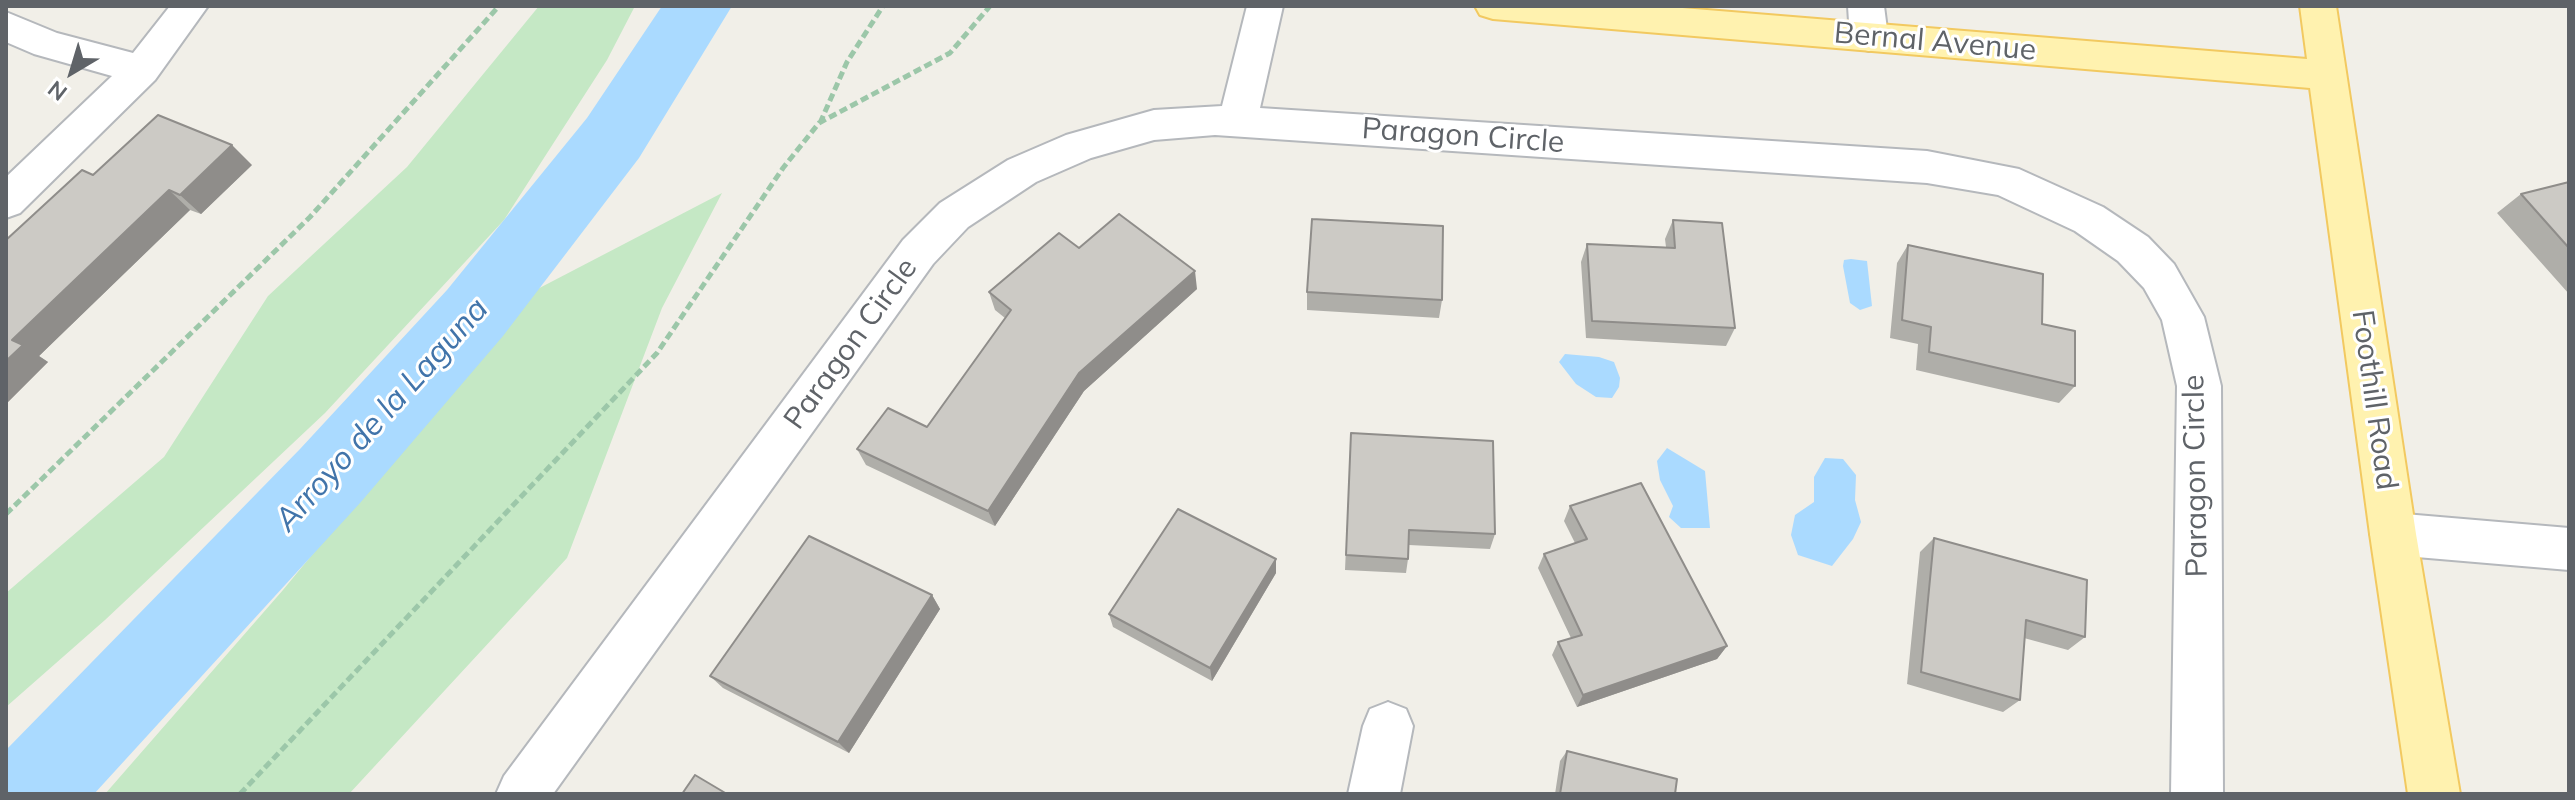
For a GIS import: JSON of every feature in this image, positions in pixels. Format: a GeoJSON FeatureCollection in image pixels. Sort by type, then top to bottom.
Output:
{"type":"FeatureCollection","features":[{"type":"Feature","properties":{"kind":"main road","name":"Bernal Avenue"},"geometry":{"type":"LineString","coordinates":[[1493,6],[1868,21],[2328,75]]}},
{"type":"Feature","properties":{"kind":"main road","name":"Foothill Road"},"geometry":{"type":"LineString","coordinates":[[2318,6],[2393,534],[2434,794]]}},
{"type":"Feature","properties":{"kind":"street"},"geometry":{"type":"LineString","coordinates":[[6,202],[142,70],[190,6]]}},
{"type":"Feature","properties":{"kind":"street"},"geometry":{"type":"LineString","coordinates":[[1238,121],[1265,6]]}},
{"type":"Feature","properties":{"kind":"street"},"geometry":{"type":"LineString","coordinates":[[6,26],[47,44],[142,70]]}},
{"type":"Feature","properties":{"kind":"street","name":"Paragon Circle"},"geometry":{"type":"LineString","coordinates":[[522,794],[918,252],[954,215],[1022,171],[1080,146],[1154,125],[1238,121],[1927,167],[2005,180],[2089,219],[2133,249],[2159,276],[2183,317],[2199,386],[2197,794]]}},
{"type":"Feature","properties":{"kind":"street"},"geometry":{"type":"LineString","coordinates":[[2393,534],[2569,549]]}},
{"type":"Feature","properties":{"kind":"street"},"geometry":{"type":"LineString","coordinates":[[1374,794],[1388,726]]}},
{"type":"Feature","properties":{"kind":"path"},"geometry":{"type":"LineString","coordinates":[[6,514],[310,217],[499,6]]}},
{"type":"Feature","properties":{"kind":"path"},"geometry":{"type":"LineString","coordinates":[[240,794],[657,353],[774,181],[819,123],[847,62],[883,6]]}},
{"type":"Feature","properties":{"kind":"path"},"geometry":{"type":"LineString","coordinates":[[819,123],[950,53],[990,6]]}},
{"type":"Feature","properties":{"kind":"green space"},"geometry":{"type":"Polygon","coordinates":[[[539,6],[635,6],[607,60],[504,220],[325,413],[105,620],[6,707],[6,593],[164,457],[268,296],[407,167],[539,6]]]}},
{"type":"Feature","properties":{"kind":"green space"},"geometry":{"type":"Polygon","coordinates":[[[722,193],[662,308],[567,558],[349,794],[105,794],[283,590],[526,295],[722,193]]]}},
{"type":"Feature","properties":{"kind":"water"},"geometry":{"type":"Polygon","coordinates":[[[1844,260],[1867,261],[1872,306],[1860,310],[1850,303],[1843,266],[1844,260]]]}},
{"type":"Feature","properties":{"kind":"water"},"geometry":{"type":"Polygon","coordinates":[[[1565,354],[1599,357],[1614,362],[1620,378],[1619,387],[1612,398],[1596,397],[1576,384],[1559,362],[1565,354]]]}},
{"type":"Feature","properties":{"kind":"water"},"geometry":{"type":"Polygon","coordinates":[[[1667,448],[1705,471],[1710,528],[1681,528],[1669,517],[1673,506],[1660,480],[1657,461],[1667,448]]]}},
{"type":"Feature","properties":{"kind":"water"},"geometry":{"type":"Polygon","coordinates":[[[1825,458],[1843,459],[1856,475],[1855,500],[1861,522],[1853,539],[1832,566],[1798,555],[1791,535],[1795,515],[1814,502],[1814,477],[1825,458]]]}},
{"type":"Feature","properties":{"kind":"building"},"geometry":{"type":"Polygon","coordinates":[[[158,115],[232,145],[180,195],[169,190],[12,340],[23,345],[6,361],[6,240],[82,170],[93,175],[158,115]]]}},
{"type":"Feature","properties":{"kind":"building"},"geometry":{"type":"Polygon","coordinates":[[[2569,182],[2569,248],[2521,194],[2569,182]]]}},
{"type":"Feature","properties":{"kind":"building"},"geometry":{"type":"Polygon","coordinates":[[[1119,214],[1195,271],[1079,373],[988,511],[857,449],[888,408],[927,427],[1011,310],[989,292],[1059,233],[1079,248],[1119,214]]]}},
{"type":"Feature","properties":{"kind":"building"},"geometry":{"type":"Polygon","coordinates":[[[1312,219],[1443,226],[1442,300],[1307,292],[1312,219]]]}},
{"type":"Feature","properties":{"kind":"building"},"geometry":{"type":"Polygon","coordinates":[[[1673,220],[1722,223],[1735,328],[1592,321],[1587,244],[1675,248],[1673,220]]]}},
{"type":"Feature","properties":{"kind":"building"},"geometry":{"type":"Polygon","coordinates":[[[1908,245],[2043,274],[2042,324],[2075,331],[2075,386],[1929,352],[1931,327],[1902,320],[1908,245]]]}},
{"type":"Feature","properties":{"kind":"building"},"geometry":{"type":"Polygon","coordinates":[[[1351,433],[1493,441],[1495,534],[1409,530],[1408,559],[1346,555],[1351,433]]]}},
{"type":"Feature","properties":{"kind":"building"},"geometry":{"type":"Polygon","coordinates":[[[1641,483],[1727,646],[1583,695],[1558,642],[1582,635],[1544,554],[1587,539],[1570,506],[1641,483]]]}},
{"type":"Feature","properties":{"kind":"building"},"geometry":{"type":"Polygon","coordinates":[[[1178,509],[1276,559],[1210,668],[1109,614],[1178,509]]]}},
{"type":"Feature","properties":{"kind":"building"},"geometry":{"type":"Polygon","coordinates":[[[809,536],[932,595],[838,742],[710,676],[809,536]]]}},
{"type":"Feature","properties":{"kind":"building"},"geometry":{"type":"Polygon","coordinates":[[[1934,538],[2087,580],[2085,637],[2026,620],[2020,700],[1921,672],[1934,538]]]}},
{"type":"Feature","properties":{"kind":"building"},"geometry":{"type":"Polygon","coordinates":[[[1567,751],[1677,779],[1675,794],[1560,794],[1567,751]]]}},
{"type":"Feature","properties":{"kind":"building"},"geometry":{"type":"Polygon","coordinates":[[[695,775],[727,794],[682,794],[695,775]]]}},
{"type":"Feature","properties":{"kind":"waterway","name":"Arroyo de la Laguna"},"geometry":{"type":"LineString","coordinates":[[30,794],[330,476],[475,313],[613,138],[698,6]]}}]}
